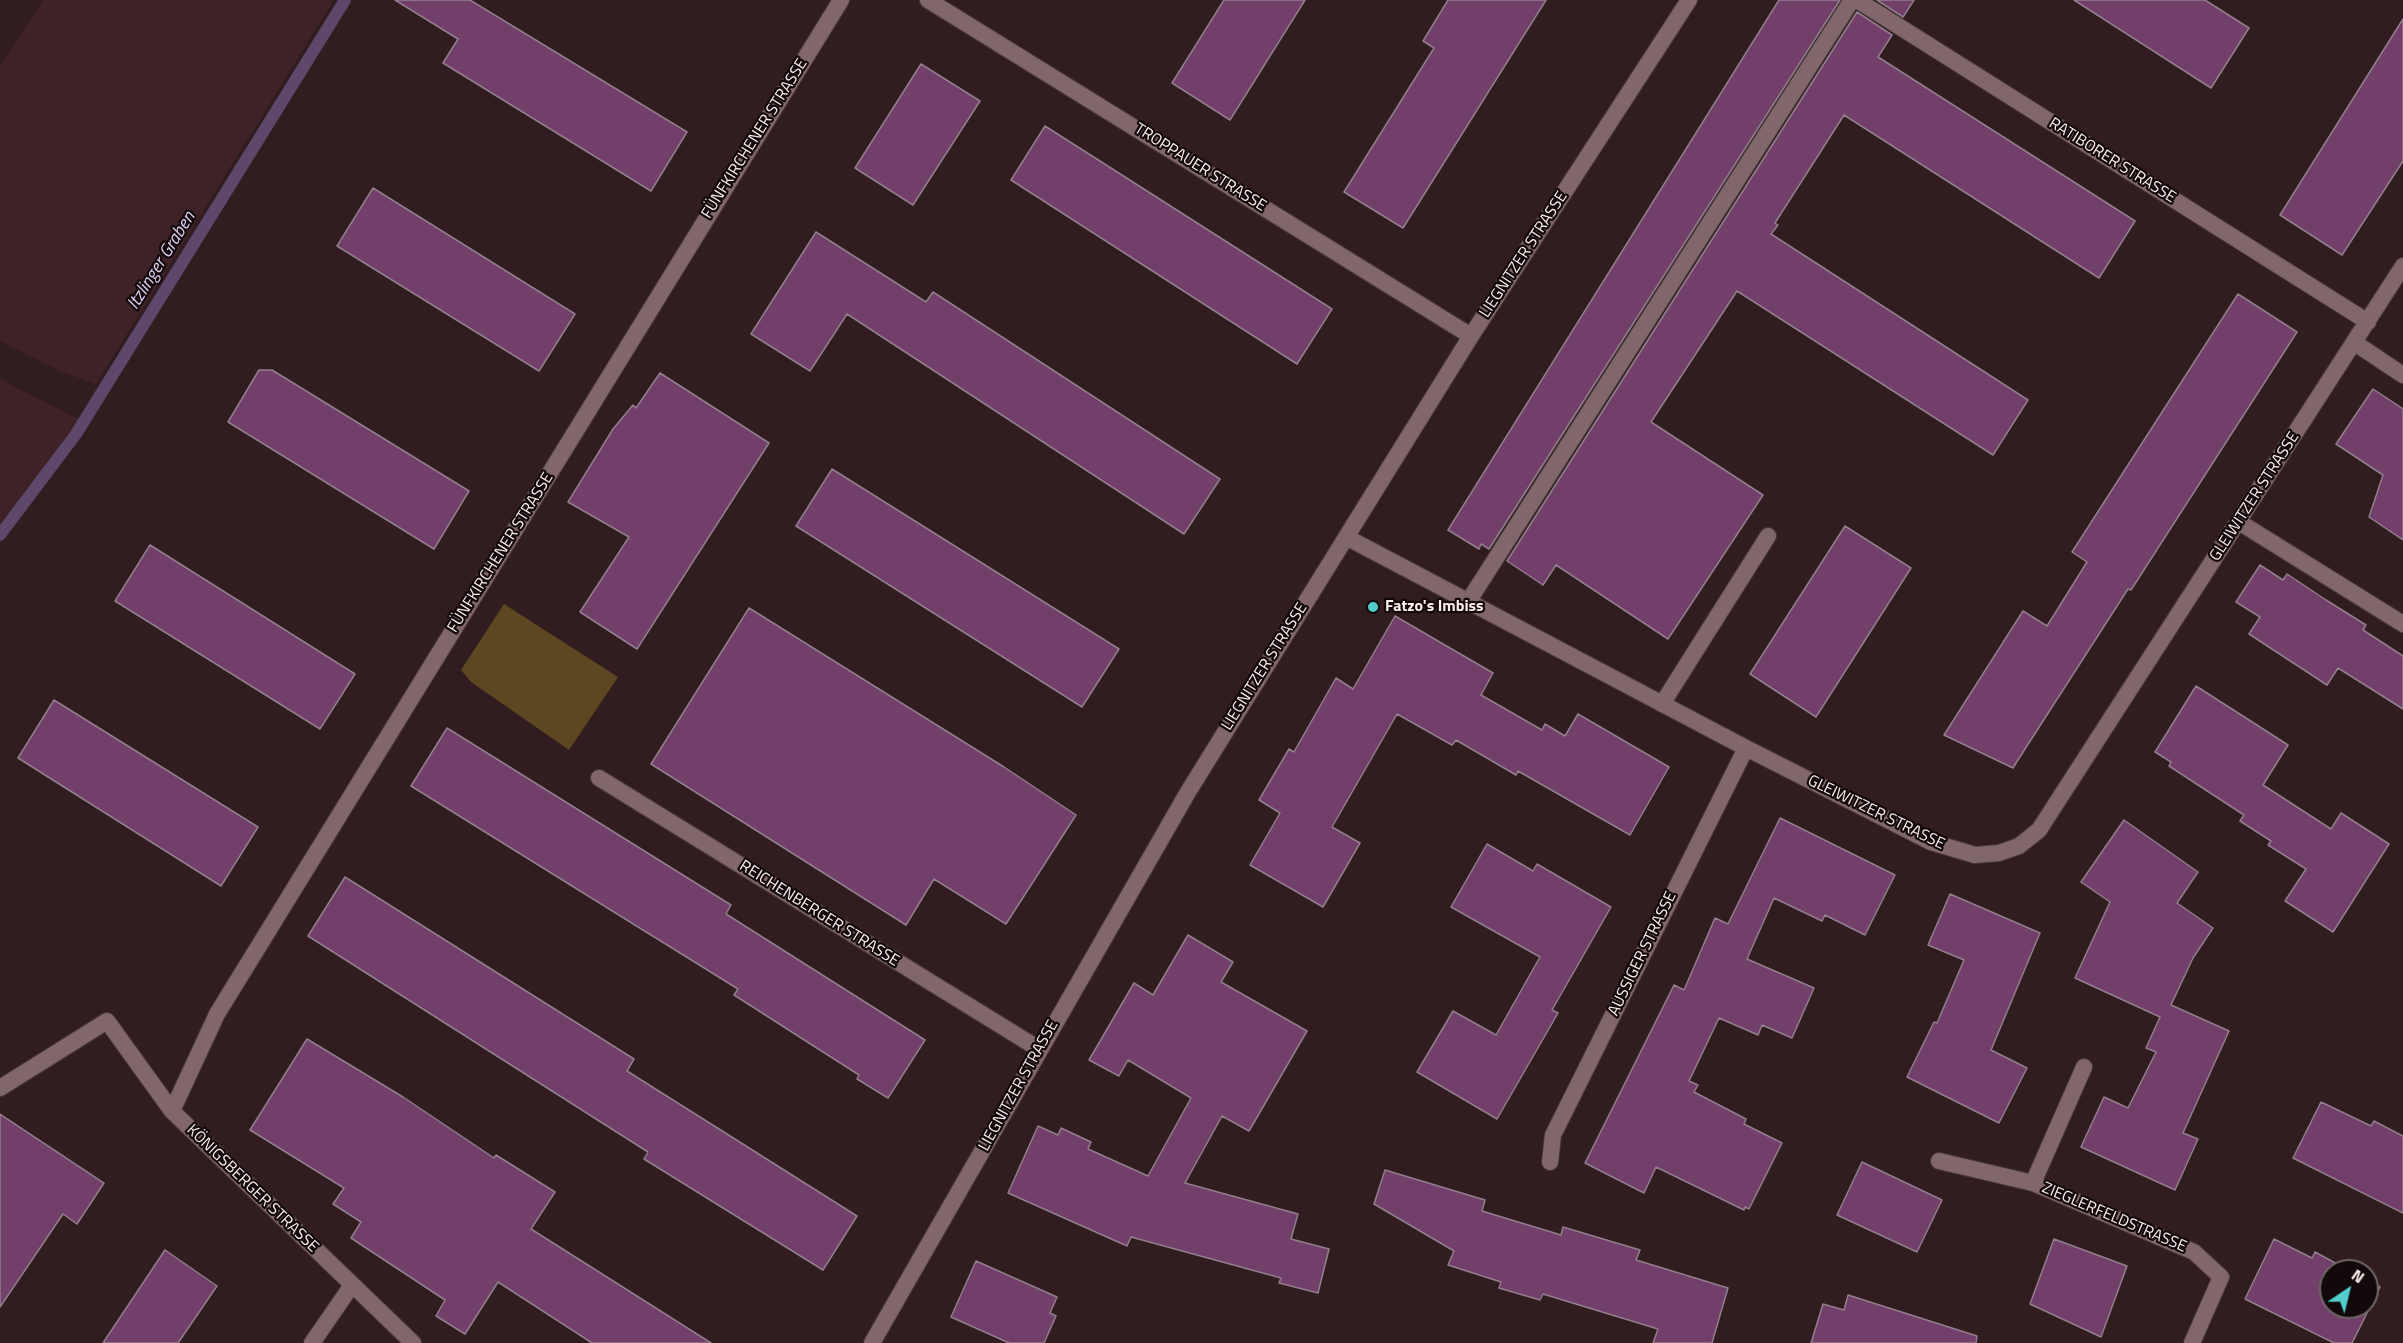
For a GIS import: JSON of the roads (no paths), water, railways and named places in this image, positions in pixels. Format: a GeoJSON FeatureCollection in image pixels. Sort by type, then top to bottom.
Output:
{"type":"FeatureCollection","features":[{"type":"Feature","properties":{"kind":"street","name":"FÜNFKIRCHENER STRASSE"},"geometry":{"type":"LineString","coordinates":[[171,1111],[217,1014],[841,0]]}},
{"type":"Feature","properties":{"kind":"street","name":"TROPPAUER STRASSE"},"geometry":{"type":"LineString","coordinates":[[928,0],[1471,336]]}},
{"type":"Feature","properties":{"kind":"street"},"geometry":{"type":"LineString","coordinates":[[1468,602],[1852,0]]}},
{"type":"Feature","properties":{"kind":"street","name":"RATIBORER STRASSE"},"geometry":{"type":"LineString","coordinates":[[1857,0],[2368,322]]}},
{"type":"Feature","properties":{"kind":"street","name":"LIEGNITZER STRASSE"},"geometry":{"type":"LineString","coordinates":[[872,1343],[1188,792],[1471,336],[1682,2]]}},
{"type":"Feature","properties":{"kind":"street","name":"GLEIWITZER STRASSE"},"geometry":{"type":"LineString","coordinates":[[1346,537],[1746,748],[1931,842],[1975,855],[1999,854],[2019,846],[2039,830],[2403,266]]}},
{"type":"Feature","properties":{"kind":"street"},"geometry":{"type":"LineString","coordinates":[[2355,343],[2403,375]]}},
{"type":"Feature","properties":{"kind":"street"},"geometry":{"type":"LineString","coordinates":[[2239,522],[2403,624]]}},
{"type":"Feature","properties":{"kind":"street"},"geometry":{"type":"LineString","coordinates":[[1662,704],[1768,536]]}},
{"type":"Feature","properties":{"kind":"street","name":"AUSSIGER STRASSE"},"geometry":{"type":"LineString","coordinates":[[1550,1162],[1552,1135],[1746,748]]}},
{"type":"Feature","properties":{"kind":"street","name":"REICHENBERGER STRASSE"},"geometry":{"type":"LineString","coordinates":[[599,778],[1039,1049]]}},
{"type":"Feature","properties":{"kind":"street","name":"KÖNIGSBERGER STRASSE"},"geometry":{"type":"LineString","coordinates":[[0,1088],[107,1021],[171,1111],[413,1343]]}},
{"type":"Feature","properties":{"kind":"street","name":"ZIEGLERFELDSTRASSE"},"geometry":{"type":"LineString","coordinates":[[2034,1183],[2084,1067]]}},
{"type":"Feature","properties":{"kind":"street","name":"ZIEGLERFELDSTRASSE"},"geometry":{"type":"LineString","coordinates":[[1939,1161],[2034,1183],[2194,1252],[2221,1277],[2192,1343]]}},
{"type":"Feature","properties":{"kind":"street"},"geometry":{"type":"LineString","coordinates":[[312,1343],[352,1285]]}},
{"type":"Feature","properties":{"kind":"waterway","name":"Itzlinger Graben"},"geometry":{"type":"LineString","coordinates":[[0,535],[76,434],[345,0]]}},
{"type":"Feature","properties":{"kind":"place","name":"Fatzo's Imbiss"},"geometry":{"type":"Point","coordinates":[1373,607]}}]}
